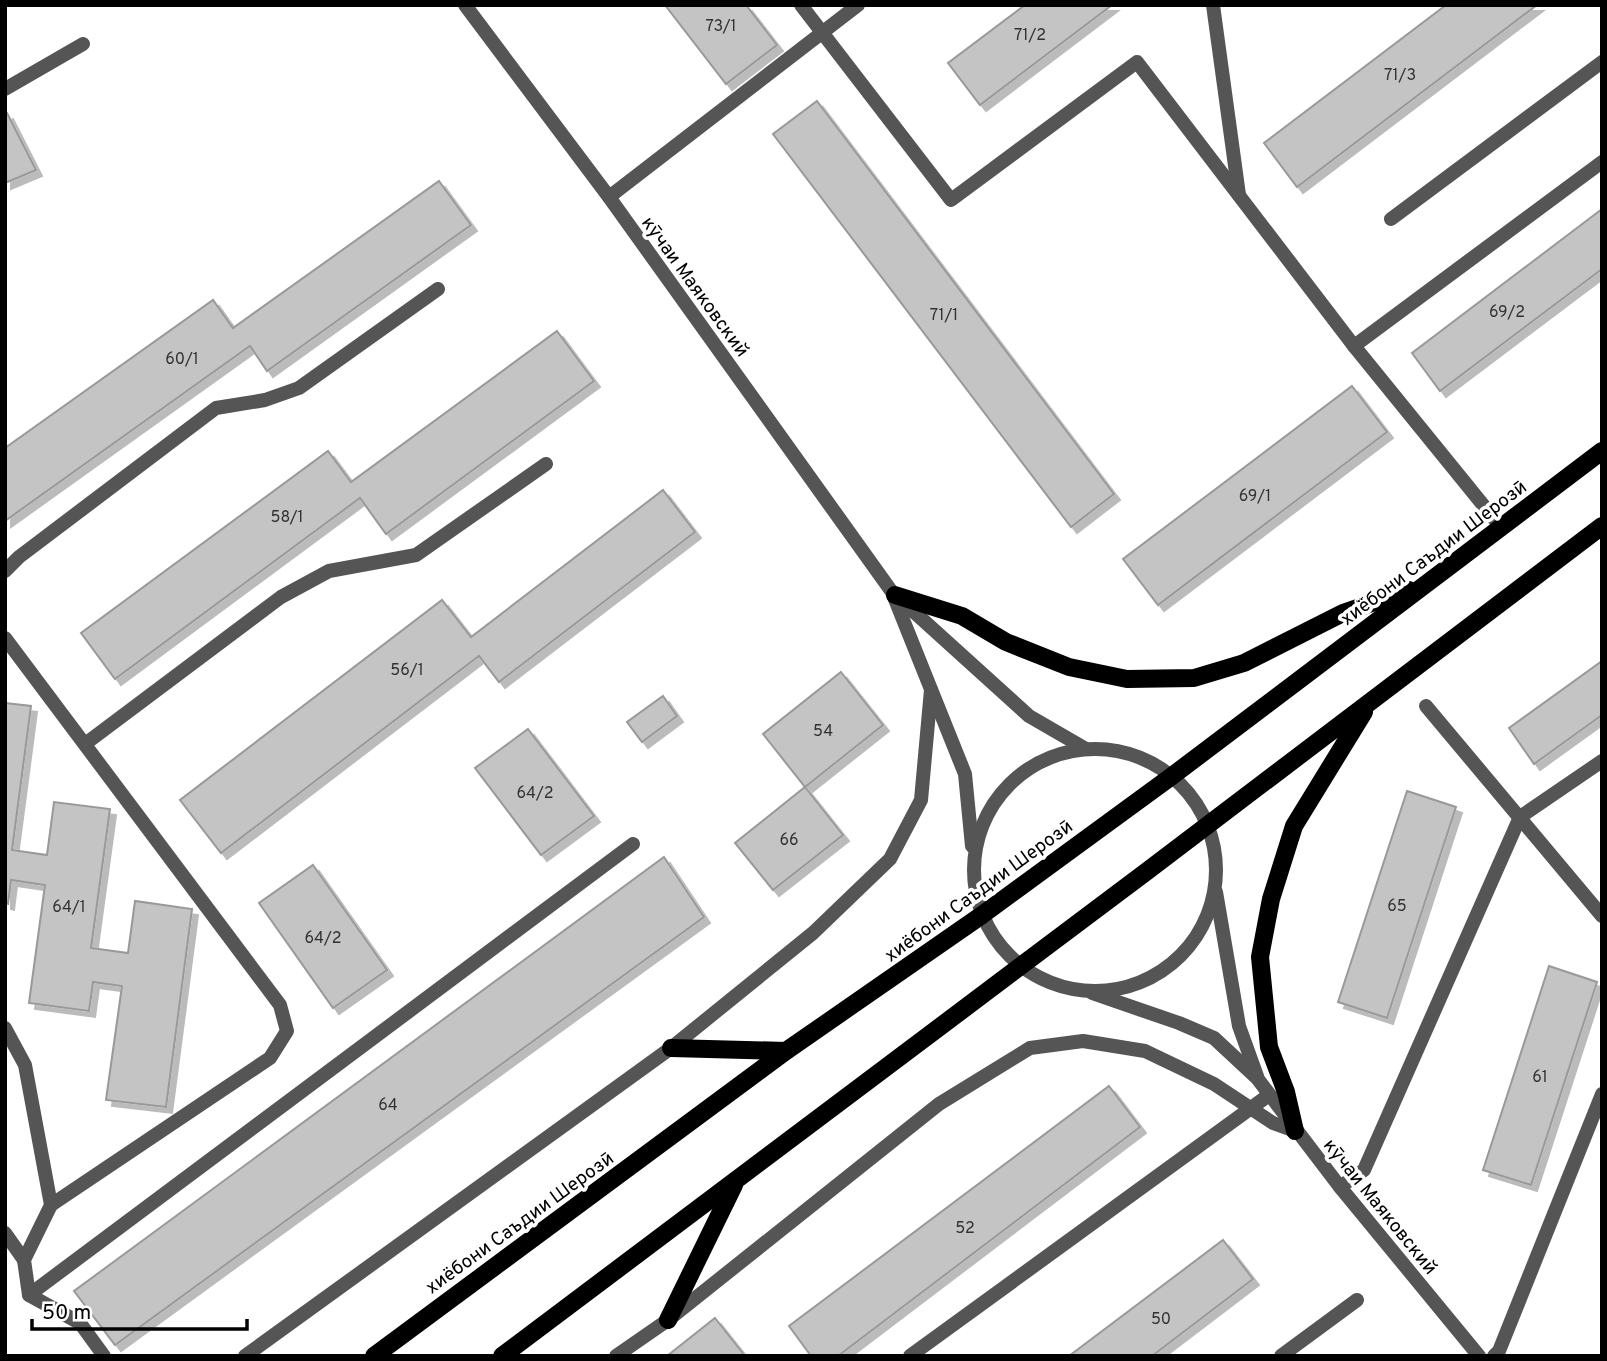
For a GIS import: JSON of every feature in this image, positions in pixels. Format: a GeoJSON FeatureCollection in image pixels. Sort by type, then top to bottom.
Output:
{"type":"FeatureCollection","features":[{"type":"Feature","properties":{"kind":"main road","name":"хиёбони Саъдии Шерозӣ"},"geometry":{"type":"LineString","coordinates":[[374,1356],[786,1051],[982,915],[1172,776],[1602,451]]}},
{"type":"Feature","properties":{"kind":"main road"},"geometry":{"type":"LineString","coordinates":[[502,1356],[857,1093],[1019,965],[1602,526]]}},
{"type":"Feature","properties":{"kind":"main road"},"geometry":{"type":"LineString","coordinates":[[894,594],[962,616],[1006,642],[1069,667],[1127,679],[1194,678],[1244,663],[1343,612],[1425,584]]}},
{"type":"Feature","properties":{"kind":"main road"},"geometry":{"type":"LineString","coordinates":[[1295,1131],[1286,1092],[1269,1047],[1260,957],[1270,899],[1294,826],[1369,703]]}},
{"type":"Feature","properties":{"kind":"main road"},"geometry":{"type":"LineString","coordinates":[[671,1048],[786,1051]]}},
{"type":"Feature","properties":{"kind":"main road"},"geometry":{"type":"LineString","coordinates":[[668,1320],[735,1182]]}},
{"type":"Feature","properties":{"kind":"street","name":"кӯчаи Маяковский"},"geometry":{"type":"LineString","coordinates":[[465,5],[609,197],[894,594],[1029,716],[1086,749]]}},
{"type":"Feature","properties":{"kind":"street"},"geometry":{"type":"LineString","coordinates":[[800,5],[951,200],[1137,62],[1353,346],[1501,527]]}},
{"type":"Feature","properties":{"kind":"street"},"geometry":{"type":"LineString","coordinates":[[609,197],[858,5]]}},
{"type":"Feature","properties":{"kind":"street"},"geometry":{"type":"LineString","coordinates":[[1213,5],[1239,196]]}},
{"type":"Feature","properties":{"kind":"street"},"geometry":{"type":"LineString","coordinates":[[5,89],[83,44]]}},
{"type":"Feature","properties":{"kind":"street"},"geometry":{"type":"LineString","coordinates":[[1391,219],[1602,62]]}},
{"type":"Feature","properties":{"kind":"street"},"geometry":{"type":"LineString","coordinates":[[1353,346],[1602,162]]}},
{"type":"Feature","properties":{"kind":"street"},"geometry":{"type":"LineString","coordinates":[[5,571],[19,557],[216,408],[265,400],[299,388],[438,289]]}},
{"type":"Feature","properties":{"kind":"street"},"geometry":{"type":"LineString","coordinates":[[85,744],[281,597],[329,571],[416,555],[546,464]]}},
{"type":"Feature","properties":{"kind":"street","name":"кӯчаи Маяковский"},"geometry":{"type":"LineString","coordinates":[[894,594],[965,774],[975,890],[982,915],[997,942],[1019,965],[1051,983],[1087,991],[1214,1038],[1257,1078],[1295,1131],[1479,1356]]}},
{"type":"Feature","properties":{"kind":"street"},"geometry":{"type":"LineString","coordinates":[[5,638],[280,1004],[287,1031],[270,1058],[51,1205],[24,1260]]}},
{"type":"Feature","properties":{"kind":"street"},"geometry":{"type":"LineString","coordinates":[[245,1356],[671,1048],[813,933],[890,859],[921,800],[931,690]]}},
{"type":"Feature","properties":{"kind":"street"},"geometry":{"type":"LineString","coordinates":[[1426,706],[1602,916]]}},
{"type":"Feature","properties":{"kind":"street","name":"кӯчаи Маяковский"},"geometry":{"type":"LineString","coordinates":[[974,865],[980,830],[997,799],[1021,774],[1052,757],[1086,749],[1116,750],[1146,760],[1172,776],[1193,798],[1208,825],[1215,855],[1215,886],[1239,1026],[1257,1078]]}},
{"type":"Feature","properties":{"kind":"street"},"geometry":{"type":"LineString","coordinates":[[1340,1187],[1364,1170],[1520,817],[1602,761]]}},
{"type":"Feature","properties":{"kind":"street"},"geometry":{"type":"LineString","coordinates":[[29,1294],[633,844]]}},
{"type":"Feature","properties":{"kind":"street","name":"кӯчаи Маяковский"},"geometry":{"type":"LineString","coordinates":[[1087,991],[1123,988],[1156,974],[1185,951],[1205,921],[1215,886]]}},
{"type":"Feature","properties":{"kind":"street"},"geometry":{"type":"LineString","coordinates":[[5,1028],[24,1065],[51,1205]]}},
{"type":"Feature","properties":{"kind":"street"},"geometry":{"type":"LineString","coordinates":[[616,1356],[668,1320],[939,1104],[1030,1048],[1083,1041],[1145,1051],[1213,1084],[1273,1123],[1295,1131]]}},
{"type":"Feature","properties":{"kind":"street"},"geometry":{"type":"LineString","coordinates":[[1494,1356],[1499,1351],[1602,1094]]}},
{"type":"Feature","properties":{"kind":"street"},"geometry":{"type":"LineString","coordinates":[[910,1356],[1269,1095]]}},
{"type":"Feature","properties":{"kind":"street"},"geometry":{"type":"LineString","coordinates":[[5,1233],[24,1260],[29,1294]]}},
{"type":"Feature","properties":{"kind":"street"},"geometry":{"type":"LineString","coordinates":[[29,1294],[80,1324],[104,1356]]}},
{"type":"Feature","properties":{"kind":"street"},"geometry":{"type":"LineString","coordinates":[[1281,1356],[1357,1300]]}},
{"type":"Feature","properties":{"kind":"building"},"geometry":{"type":"Polygon","coordinates":[[[665,5],[746,5],[777,45],[726,84],[665,5]]]}},
{"type":"Feature","properties":{"kind":"building"},"geometry":{"type":"Polygon","coordinates":[[[1025,5],[1112,5],[980,105],[948,63],[1025,5]]]}},
{"type":"Feature","properties":{"kind":"building"},"geometry":{"type":"Polygon","coordinates":[[[1446,5],[1537,5],[1297,187],[1264,143],[1446,5]]]}},
{"type":"Feature","properties":{"kind":"building"},"geometry":{"type":"Polygon","coordinates":[[[817,101],[1114,494],[1071,527],[773,134],[817,101]]]}},
{"type":"Feature","properties":{"kind":"building"},"geometry":{"type":"Polygon","coordinates":[[[7,113],[36,170],[5,183],[5,114],[7,113]]]}},
{"type":"Feature","properties":{"kind":"building"},"geometry":{"type":"Polygon","coordinates":[[[439,181],[471,225],[267,371],[250,346],[5,521],[5,448],[213,300],[233,328],[439,181]]]}},
{"type":"Feature","properties":{"kind":"building"},"geometry":{"type":"Polygon","coordinates":[[[1602,209],[1602,269],[1440,391],[1412,353],[1602,209]]]}},
{"type":"Feature","properties":{"kind":"building"},"geometry":{"type":"Polygon","coordinates":[[[557,331],[594,381],[386,534],[360,498],[115,679],[81,633],[328,451],[351,482],[557,331]]]}},
{"type":"Feature","properties":{"kind":"building"},"geometry":{"type":"Polygon","coordinates":[[[1352,386],[1387,432],[1158,605],[1123,559],[1352,386]]]}},
{"type":"Feature","properties":{"kind":"building"},"geometry":{"type":"Polygon","coordinates":[[[663,490],[695,532],[499,682],[479,656],[221,853],[180,800],[442,600],[471,637],[663,490]]]}},
{"type":"Feature","properties":{"kind":"building"},"geometry":{"type":"Polygon","coordinates":[[[1602,661],[1602,715],[1534,764],[1509,728],[1602,661]]]}},
{"type":"Feature","properties":{"kind":"building"},"geometry":{"type":"Polygon","coordinates":[[[841,672],[883,725],[805,787],[763,734],[841,672]]]}},
{"type":"Feature","properties":{"kind":"building"},"geometry":{"type":"Polygon","coordinates":[[[663,696],[677,716],[642,742],[627,722],[663,696]]]}},
{"type":"Feature","properties":{"kind":"building"},"geometry":{"type":"Polygon","coordinates":[[[5,703],[31,706],[12,850],[47,855],[54,802],[110,809],[91,948],[128,953],[135,901],[192,909],[166,1107],[106,1100],[122,986],[93,982],[89,1011],[29,1003],[45,885],[11,880],[8,904],[5,903],[5,703]]]}},
{"type":"Feature","properties":{"kind":"building"},"geometry":{"type":"Polygon","coordinates":[[[528,729],[594,816],[541,855],[475,768],[528,729]]]}},
{"type":"Feature","properties":{"kind":"building"},"geometry":{"type":"Polygon","coordinates":[[[805,787],[843,835],[773,890],[735,843],[805,787]]]}},
{"type":"Feature","properties":{"kind":"building"},"geometry":{"type":"Polygon","coordinates":[[[1407,791],[1456,807],[1387,1018],[1338,1002],[1407,791]]]}},
{"type":"Feature","properties":{"kind":"building"},"geometry":{"type":"Polygon","coordinates":[[[664,857],[704,917],[115,1345],[74,1291],[664,857]]]}},
{"type":"Feature","properties":{"kind":"building"},"geometry":{"type":"Polygon","coordinates":[[[313,865],[387,970],[333,1008],[259,903],[313,865]]]}},
{"type":"Feature","properties":{"kind":"building"},"geometry":{"type":"Polygon","coordinates":[[[1549,966],[1597,982],[1531,1185],[1483,1170],[1549,966]]]}},
{"type":"Feature","properties":{"kind":"building"},"geometry":{"type":"Polygon","coordinates":[[[1109,1086],[1140,1127],[838,1356],[811,1356],[789,1326],[1109,1086]]]}},
{"type":"Feature","properties":{"kind":"building"},"geometry":{"type":"Polygon","coordinates":[[[1223,1240],[1253,1279],[1152,1356],[1069,1356],[1223,1240]]]}},
{"type":"Feature","properties":{"kind":"building"},"geometry":{"type":"Polygon","coordinates":[[[715,1318],[745,1356],[667,1356],[715,1318]]]}}]}
